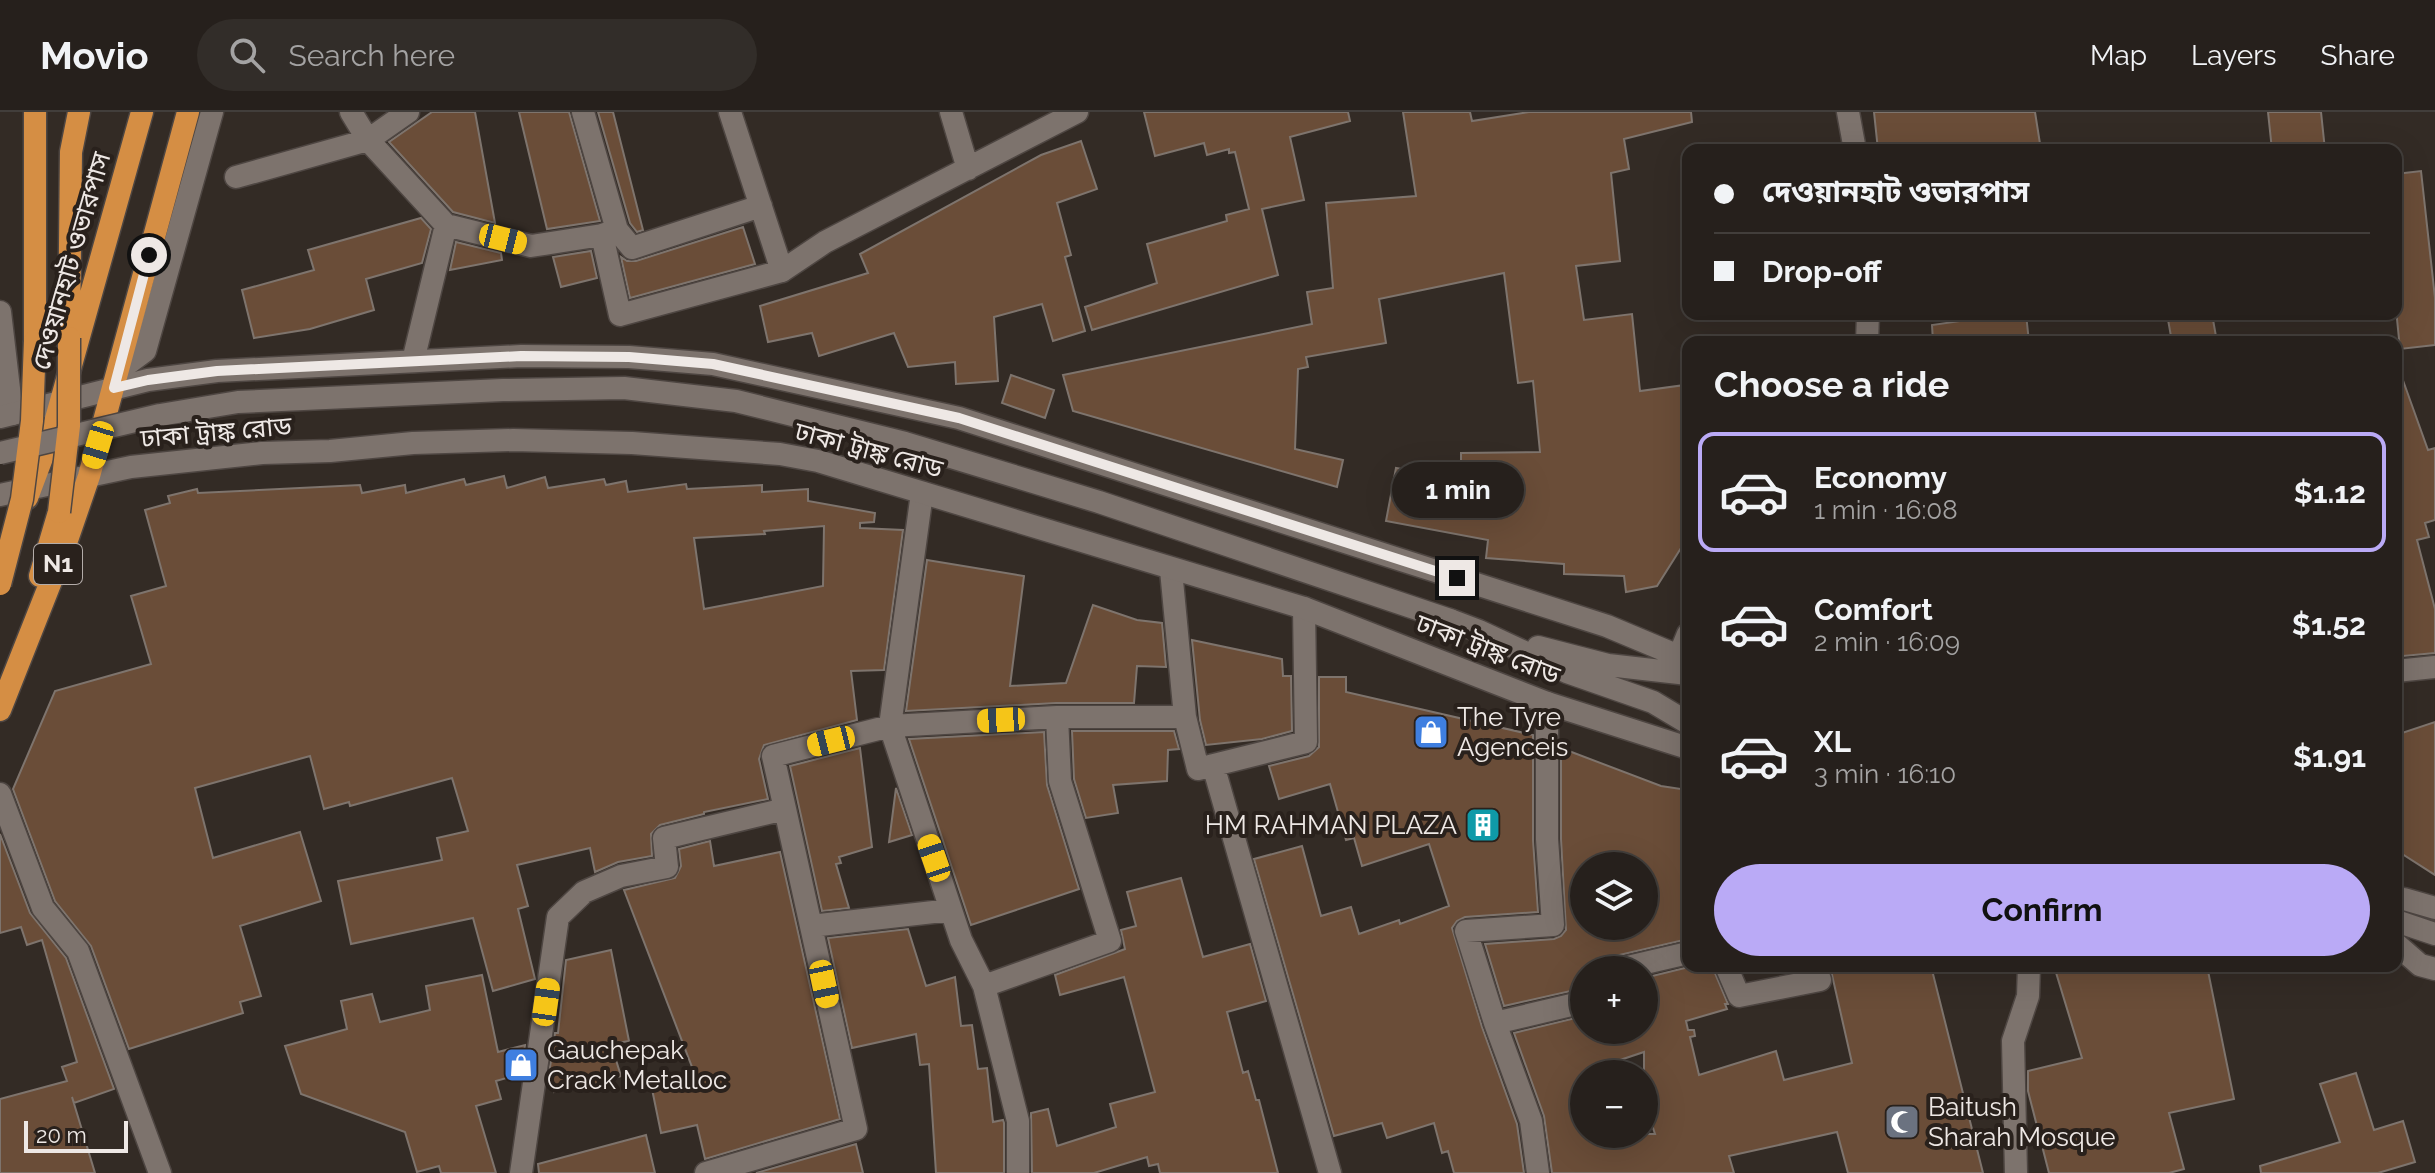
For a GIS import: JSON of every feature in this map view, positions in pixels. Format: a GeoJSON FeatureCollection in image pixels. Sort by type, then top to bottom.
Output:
{"type":"FeatureCollection","features":[{"type":"Feature","properties":{"kind":"highway"},"geometry":{"type":"LineString","coordinates":[[0,584],[22,499],[32,421],[35,112]]}},
{"type":"Feature","properties":{"kind":"highway"},"geometry":{"type":"LineString","coordinates":[[0,678],[28,616],[59,512],[69,426],[71,152],[79,112]]}},
{"type":"Feature","properties":{"kind":"highway","name":"দেওয়ানহাট ওভারপাস"},"geometry":{"type":"LineString","coordinates":[[31,488],[54,426],[142,112]]}},
{"type":"Feature","properties":{"kind":"highway","name":"N1"},"geometry":{"type":"LineString","coordinates":[[0,710],[65,546],[89,476],[188,112]]}},
{"type":"Feature","properties":{"kind":"highway","name":"N1"},"geometry":{"type":"LineString","coordinates":[[0,566],[31,488]]}},
{"type":"Feature","properties":{"kind":"street"},"geometry":{"type":"LineString","coordinates":[[116,380],[145,351],[212,112]]}},
{"type":"Feature","properties":{"kind":"street"},"geometry":{"type":"LineString","coordinates":[[351,112],[368,140],[446,225],[531,246],[610,233],[632,248],[761,206]]}},
{"type":"Feature","properties":{"kind":"street"},"geometry":{"type":"LineString","coordinates":[[236,177],[368,140],[408,112]]}},
{"type":"Feature","properties":{"kind":"street"},"geometry":{"type":"LineString","coordinates":[[583,112],[610,233],[620,315],[782,271],[825,242],[1077,112]]}},
{"type":"Feature","properties":{"kind":"street"},"geometry":{"type":"LineString","coordinates":[[730,112],[782,271]]}},
{"type":"Feature","properties":{"kind":"street"},"geometry":{"type":"LineString","coordinates":[[951,112],[968,169]]}},
{"type":"Feature","properties":{"kind":"street"},"geometry":{"type":"LineString","coordinates":[[1848,112],[1854,144]]}},
{"type":"Feature","properties":{"kind":"street"},"geometry":{"type":"LineString","coordinates":[[413,361],[446,225]]}},
{"type":"Feature","properties":{"kind":"street"},"geometry":{"type":"LineString","coordinates":[[0,312],[6,415],[59,402],[116,380],[148,380],[217,371],[521,356],[629,357],[713,364],[959,418],[1607,626],[1682,662]]}},
{"type":"Feature","properties":{"kind":"street","name":"ঢাকা ট্রাঙ্ক রোড"},"geometry":{"type":"LineString","coordinates":[[0,453],[160,415],[238,402],[624,388],[736,401],[905,443],[1099,502],[1450,620],[1567,672],[1653,702],[1682,719]]}},
{"type":"Feature","properties":{"kind":"street","name":"ঢাকা ট্রাঙ্ক রোড"},"geometry":{"type":"LineString","coordinates":[[0,495],[131,467],[262,453],[330,451],[413,443],[632,443],[780,454],[818,461],[1304,608],[1547,703],[1682,746]]}},
{"type":"Feature","properties":{"kind":"street"},"geometry":{"type":"LineString","coordinates":[[922,493],[890,726],[961,940],[984,986],[1018,1121],[1018,1173]]}},
{"type":"Feature","properties":{"kind":"street"},"geometry":{"type":"LineString","coordinates":[[1171,570],[1185,717],[1198,769],[1306,742],[1304,608]]}},
{"type":"Feature","properties":{"kind":"street","name":"ঢাকা ট্রাঙ্ক রোড"},"geometry":{"type":"LineString","coordinates":[[1479,631],[1608,665],[1682,663]]}},
{"type":"Feature","properties":{"kind":"street"},"geometry":{"type":"LineString","coordinates":[[2402,670],[2435,667]]}},
{"type":"Feature","properties":{"kind":"street"},"geometry":{"type":"LineString","coordinates":[[1538,1173],[1531,1121],[1466,931],[1553,925],[1547,839],[1547,703]]}},
{"type":"Feature","properties":{"kind":"street"},"geometry":{"type":"LineString","coordinates":[[706,1173],[856,1129],[773,756],[890,726],[1057,717],[1185,717]]}},
{"type":"Feature","properties":{"kind":"street"},"geometry":{"type":"LineString","coordinates":[[984,986],[1110,941],[1060,781],[1057,717]]}},
{"type":"Feature","properties":{"kind":"street"},"geometry":{"type":"LineString","coordinates":[[1213,765],[1330,1173]]}},
{"type":"Feature","properties":{"kind":"street"},"geometry":{"type":"LineString","coordinates":[[0,794],[43,908],[78,951],[160,1173]]}},
{"type":"Feature","properties":{"kind":"street"},"geometry":{"type":"LineString","coordinates":[[521,1173],[558,917],[584,892],[621,876],[667,867],[664,838],[785,809]]}},
{"type":"Feature","properties":{"kind":"street"},"geometry":{"type":"LineString","coordinates":[[2402,899],[2435,908]]}},
{"type":"Feature","properties":{"kind":"street"},"geometry":{"type":"LineString","coordinates":[[811,926],[951,910]]}},
{"type":"Feature","properties":{"kind":"street"},"geometry":{"type":"LineString","coordinates":[[2402,923],[2435,934]]}},
{"type":"Feature","properties":{"kind":"street"},"geometry":{"type":"LineString","coordinates":[[2402,949],[2420,965],[2435,969]]}},
{"type":"Feature","properties":{"kind":"street"},"geometry":{"type":"LineString","coordinates":[[1658,960],[1682,954]]}},
{"type":"Feature","properties":{"kind":"street"},"geometry":{"type":"LineString","coordinates":[[1729,972],[1739,996],[1820,980],[1817,972]]}},
{"type":"Feature","properties":{"kind":"street"},"geometry":{"type":"LineString","coordinates":[[2016,1173],[2013,1041],[2028,996],[2029,972]]}},
{"type":"Feature","properties":{"kind":"street"},"geometry":{"type":"LineString","coordinates":[[1495,1023],[1570,1005]]}},
{"type":"Feature","properties":{"kind":"building"},"geometry":{"type":"Polygon","coordinates":[[[432,112],[475,112],[495,223],[453,212],[389,142],[432,112]]]}},
{"type":"Feature","properties":{"kind":"building"},"geometry":{"type":"Polygon","coordinates":[[[519,112],[569,112],[600,221],[547,229],[519,112]]]}},
{"type":"Feature","properties":{"kind":"building"},"geometry":{"type":"Polygon","coordinates":[[[598,112],[613,112],[643,230],[637,232],[630,223],[598,112]]]}},
{"type":"Feature","properties":{"kind":"building"},"geometry":{"type":"Polygon","coordinates":[[[1144,112],[1348,112],[1350,121],[1290,137],[1304,200],[1262,209],[1278,275],[1092,330],[1085,307],[1157,283],[1147,244],[1227,221],[1226,215],[1249,209],[1235,152],[1229,153],[1229,149],[1207,155],[1204,143],[1155,156],[1144,112]]]}},
{"type":"Feature","properties":{"kind":"building"},"geometry":{"type":"Polygon","coordinates":[[[1403,112],[1470,112],[1472,121],[1529,112],[1691,112],[1692,122],[1624,139],[1629,169],[1611,173],[1620,261],[1576,266],[1584,320],[1632,314],[1640,391],[1682,385],[1682,546],[1657,586],[1626,592],[1624,576],[1564,574],[1564,564],[1486,558],[1488,540],[1386,521],[1396,468],[1461,480],[1461,453],[1540,452],[1533,381],[1518,383],[1504,273],[1379,299],[1386,343],[1306,357],[1308,367],[1298,369],[1295,449],[1343,460],[1337,487],[1073,411],[1063,375],[1312,324],[1307,292],[1333,288],[1326,203],[1416,196],[1403,112]]]}},
{"type":"Feature","properties":{"kind":"building"},"geometry":{"type":"Polygon","coordinates":[[[1874,112],[2035,112],[2040,144],[1877,144],[1874,112]]]}},
{"type":"Feature","properties":{"kind":"building"},"geometry":{"type":"Polygon","coordinates":[[[2268,112],[2321,112],[2324,144],[2271,144],[2268,112]]]}},
{"type":"Feature","properties":{"kind":"building"},"geometry":{"type":"Polygon","coordinates":[[[1081,141],[1097,189],[1057,203],[1071,255],[1065,257],[1085,331],[1053,341],[1042,304],[994,317],[998,381],[956,384],[955,362],[908,367],[894,333],[819,356],[812,333],[768,342],[760,306],[868,273],[860,254],[1041,155],[1081,141]]]}},
{"type":"Feature","properties":{"kind":"building"},"geometry":{"type":"Polygon","coordinates":[[[2421,171],[2435,298],[2435,345],[2402,349],[2397,320],[2402,320],[2402,173],[2421,171]]]}},
{"type":"Feature","properties":{"kind":"building"},"geometry":{"type":"Polygon","coordinates":[[[421,218],[431,229],[422,263],[366,279],[374,310],[310,329],[254,338],[242,290],[314,270],[308,250],[421,218]]]}},
{"type":"Feature","properties":{"kind":"building"},"geometry":{"type":"Polygon","coordinates":[[[743,227],[755,264],[630,298],[621,257],[636,261],[743,227]]]}},
{"type":"Feature","properties":{"kind":"building"},"geometry":{"type":"Polygon","coordinates":[[[456,242],[501,253],[502,260],[450,270],[456,242]]]}},
{"type":"Feature","properties":{"kind":"building"},"geometry":{"type":"Polygon","coordinates":[[[591,251],[597,278],[561,287],[553,257],[591,251]]]}},
{"type":"Feature","properties":{"kind":"building"},"geometry":{"type":"Polygon","coordinates":[[[1967,320],[2027,320],[2028,336],[1933,336],[1932,325],[1967,320]]]}},
{"type":"Feature","properties":{"kind":"building"},"geometry":{"type":"Polygon","coordinates":[[[2168,320],[2213,320],[2216,336],[2171,336],[2168,320]]]}},
{"type":"Feature","properties":{"kind":"building"},"geometry":{"type":"Polygon","coordinates":[[[1011,375],[1054,390],[1045,418],[1002,403],[1011,375]]]}},
{"type":"Feature","properties":{"kind":"building"},"geometry":{"type":"Polygon","coordinates":[[[2402,378],[2428,450],[2435,448],[2435,520],[2425,523],[2429,537],[2417,540],[2435,609],[2435,653],[2403,656],[2402,378]]]}},
{"type":"Feature","properties":{"kind":"building"},"geometry":{"type":"Polygon","coordinates":[[[504,476],[507,488],[545,477],[548,488],[604,479],[606,485],[626,481],[628,492],[686,484],[687,489],[762,485],[762,492],[808,489],[808,501],[875,513],[874,522],[860,523],[860,528],[903,530],[884,670],[851,671],[857,720],[764,745],[759,759],[768,799],[660,825],[651,834],[652,856],[618,862],[595,872],[590,848],[517,865],[528,906],[518,909],[535,979],[493,991],[473,918],[351,944],[338,881],[442,860],[437,838],[468,831],[452,778],[350,806],[349,802],[324,809],[310,756],[195,788],[213,858],[300,832],[321,901],[240,926],[261,996],[240,1002],[243,1013],[129,1049],[91,946],[55,901],[13,789],[55,691],[151,664],[131,596],[166,586],[145,510],[170,503],[168,496],[197,489],[198,493],[360,485],[362,493],[405,485],[406,493],[464,479],[466,485],[504,476]],[[824,526],[764,531],[765,534],[694,538],[704,609],[823,586],[824,526]]]}},
{"type":"Feature","properties":{"kind":"building"},"geometry":{"type":"Polygon","coordinates":[[[927,560],[1024,576],[1010,686],[1066,683],[1093,605],[1137,620],[1162,623],[1166,667],[1137,666],[1134,703],[1056,703],[906,711],[927,560]]]}},
{"type":"Feature","properties":{"kind":"building"},"geometry":{"type":"Polygon","coordinates":[[[1192,640],[1282,659],[1283,676],[1291,676],[1292,731],[1262,739],[1206,745],[1200,720],[1192,640]]]}},
{"type":"Feature","properties":{"kind":"building"},"geometry":{"type":"Polygon","coordinates":[[[1319,677],[1346,677],[1346,692],[1533,735],[1533,840],[1538,912],[1465,917],[1452,928],[1482,1027],[1517,1124],[1524,1173],[1454,1173],[1448,1151],[1442,1153],[1434,1123],[1387,1138],[1382,1123],[1334,1136],[1254,859],[1302,846],[1321,916],[1351,907],[1359,934],[1399,920],[1400,924],[1449,906],[1429,844],[1362,866],[1354,838],[1346,840],[1330,784],[1279,799],[1269,766],[1309,756],[1319,747],[1319,677]]]}},
{"type":"Feature","properties":{"kind":"building"},"geometry":{"type":"Polygon","coordinates":[[[2435,722],[2435,875],[2402,854],[2402,733],[2435,722]]]}},
{"type":"Feature","properties":{"kind":"building"},"geometry":{"type":"Polygon","coordinates":[[[1072,731],[1174,731],[1179,749],[1168,750],[1167,781],[1113,785],[1118,813],[1086,818],[1074,779],[1072,731]]]}},
{"type":"Feature","properties":{"kind":"building"},"geometry":{"type":"Polygon","coordinates":[[[1044,732],[1047,785],[1079,889],[971,925],[909,739],[1044,732]]]}},
{"type":"Feature","properties":{"kind":"building"},"geometry":{"type":"Polygon","coordinates":[[[860,748],[872,847],[839,857],[841,863],[836,864],[849,908],[822,911],[790,766],[860,748]]]}},
{"type":"Feature","properties":{"kind":"building"},"geometry":{"type":"Polygon","coordinates":[[[1561,748],[1661,786],[1682,789],[1682,940],[1615,956],[1570,956],[1570,991],[1504,1006],[1485,944],[1561,936],[1566,930],[1561,839],[1561,748]]]}},
{"type":"Feature","properties":{"kind":"building"},"geometry":{"type":"Polygon","coordinates":[[[896,788],[912,835],[889,842],[896,788]]]}},
{"type":"Feature","properties":{"kind":"building"},"geometry":{"type":"Polygon","coordinates":[[[0,834],[30,913],[66,958],[114,1089],[74,1103],[72,1097],[95,1173],[0,1173],[0,1099],[67,1081],[62,1067],[77,1062],[42,940],[27,945],[21,927],[0,933],[0,834]]]}},
{"type":"Feature","properties":{"kind":"building"},"geometry":{"type":"Polygon","coordinates":[[[710,841],[714,866],[780,852],[840,1119],[705,1159],[697,1125],[661,1133],[652,1089],[697,1080],[624,890],[675,878],[681,866],[679,849],[710,841]]]}},
{"type":"Feature","properties":{"kind":"building"},"geometry":{"type":"Polygon","coordinates":[[[1181,878],[1203,957],[1250,944],[1266,1001],[1227,1012],[1243,1073],[1248,1071],[1256,1100],[1259,1100],[1278,1173],[1160,1173],[1158,1164],[1149,1166],[1147,1157],[1094,1173],[1032,1173],[1031,1113],[1048,1109],[1057,1146],[1116,1127],[1110,1104],[1155,1092],[1124,977],[1060,995],[1055,975],[1125,949],[1121,930],[1136,926],[1127,892],[1181,878]]]}},
{"type":"Feature","properties":{"kind":"building"},"geometry":{"type":"Polygon","coordinates":[[[908,929],[926,986],[955,977],[961,1026],[972,1025],[978,1069],[987,1068],[993,1122],[1003,1120],[1004,1123],[1004,1173],[936,1173],[929,1064],[920,1065],[916,1034],[852,1048],[828,938],[908,929]]]}},
{"type":"Feature","properties":{"kind":"building"},"geometry":{"type":"Polygon","coordinates":[[[611,950],[629,1041],[611,1044],[621,1076],[586,1087],[586,1084],[554,1092],[549,1074],[555,1033],[558,1033],[566,960],[611,950]]]}},
{"type":"Feature","properties":{"kind":"building"},"geometry":{"type":"Polygon","coordinates":[[[1682,969],[1682,972],[1715,972],[1728,1004],[1725,1004],[1727,1009],[1686,1021],[1688,1030],[1694,1030],[1695,1036],[1690,1037],[1699,1075],[1776,1051],[1784,1080],[1852,1063],[1831,972],[1933,972],[1983,1173],[1848,1173],[1837,1132],[1729,1156],[1734,1173],[1552,1173],[1544,1116],[1514,1033],[1570,1019],[1570,1044],[1658,1044],[1658,975],[1682,969]]]}},
{"type":"Feature","properties":{"kind":"building"},"geometry":{"type":"Polygon","coordinates":[[[2056,972],[2208,972],[2234,1099],[2169,1113],[2184,1169],[2169,1173],[2049,1173],[2028,1091],[2028,1071],[2082,1058],[2056,972]]]}},
{"type":"Feature","properties":{"kind":"building"},"geometry":{"type":"Polygon","coordinates":[[[482,975],[498,1052],[525,1045],[521,1074],[496,1081],[501,1099],[476,1106],[496,1173],[441,1173],[439,1166],[417,1172],[405,1132],[301,1094],[285,1046],[347,1029],[341,1001],[372,994],[380,1022],[430,1010],[426,986],[482,975]]]}},
{"type":"Feature","properties":{"kind":"building"},"geometry":{"type":"Polygon","coordinates":[[[2356,1073],[2374,1130],[2403,1121],[2415,1162],[2378,1173],[2261,1173],[2260,1166],[2340,1142],[2320,1084],[2356,1073]]]}},
{"type":"Feature","properties":{"kind":"building"},"geometry":{"type":"Polygon","coordinates":[[[646,1135],[655,1173],[539,1173],[538,1164],[646,1135]]]}},
{"type":"Feature","properties":{"kind":"building"},"geometry":{"type":"Polygon","coordinates":[[[856,1144],[863,1173],[756,1173],[856,1144]]]}},
{"type":"Feature","properties":{"kind":"place","name":"The Tyre Agenceis"},"geometry":{"type":"Point","coordinates":[1431,732]}},
{"type":"Feature","properties":{"kind":"place","name":"HM RAHMAN PLAZA"},"geometry":{"type":"Point","coordinates":[1483,825]}},
{"type":"Feature","properties":{"kind":"place","name":"Gauchepak Crack Metalloc"},"geometry":{"type":"Point","coordinates":[521,1065]}},
{"type":"Feature","properties":{"kind":"place","name":"Baitush Sharah Mosque"},"geometry":{"type":"Point","coordinates":[1902,1122]}},
{"type":"Feature","properties":{"kind":"route"},"geometry":{"type":"LineString","coordinates":[[149,255],[114,388],[217,371],[521,356],[629,357],[713,364],[959,418],[1457,578]]}}]}
